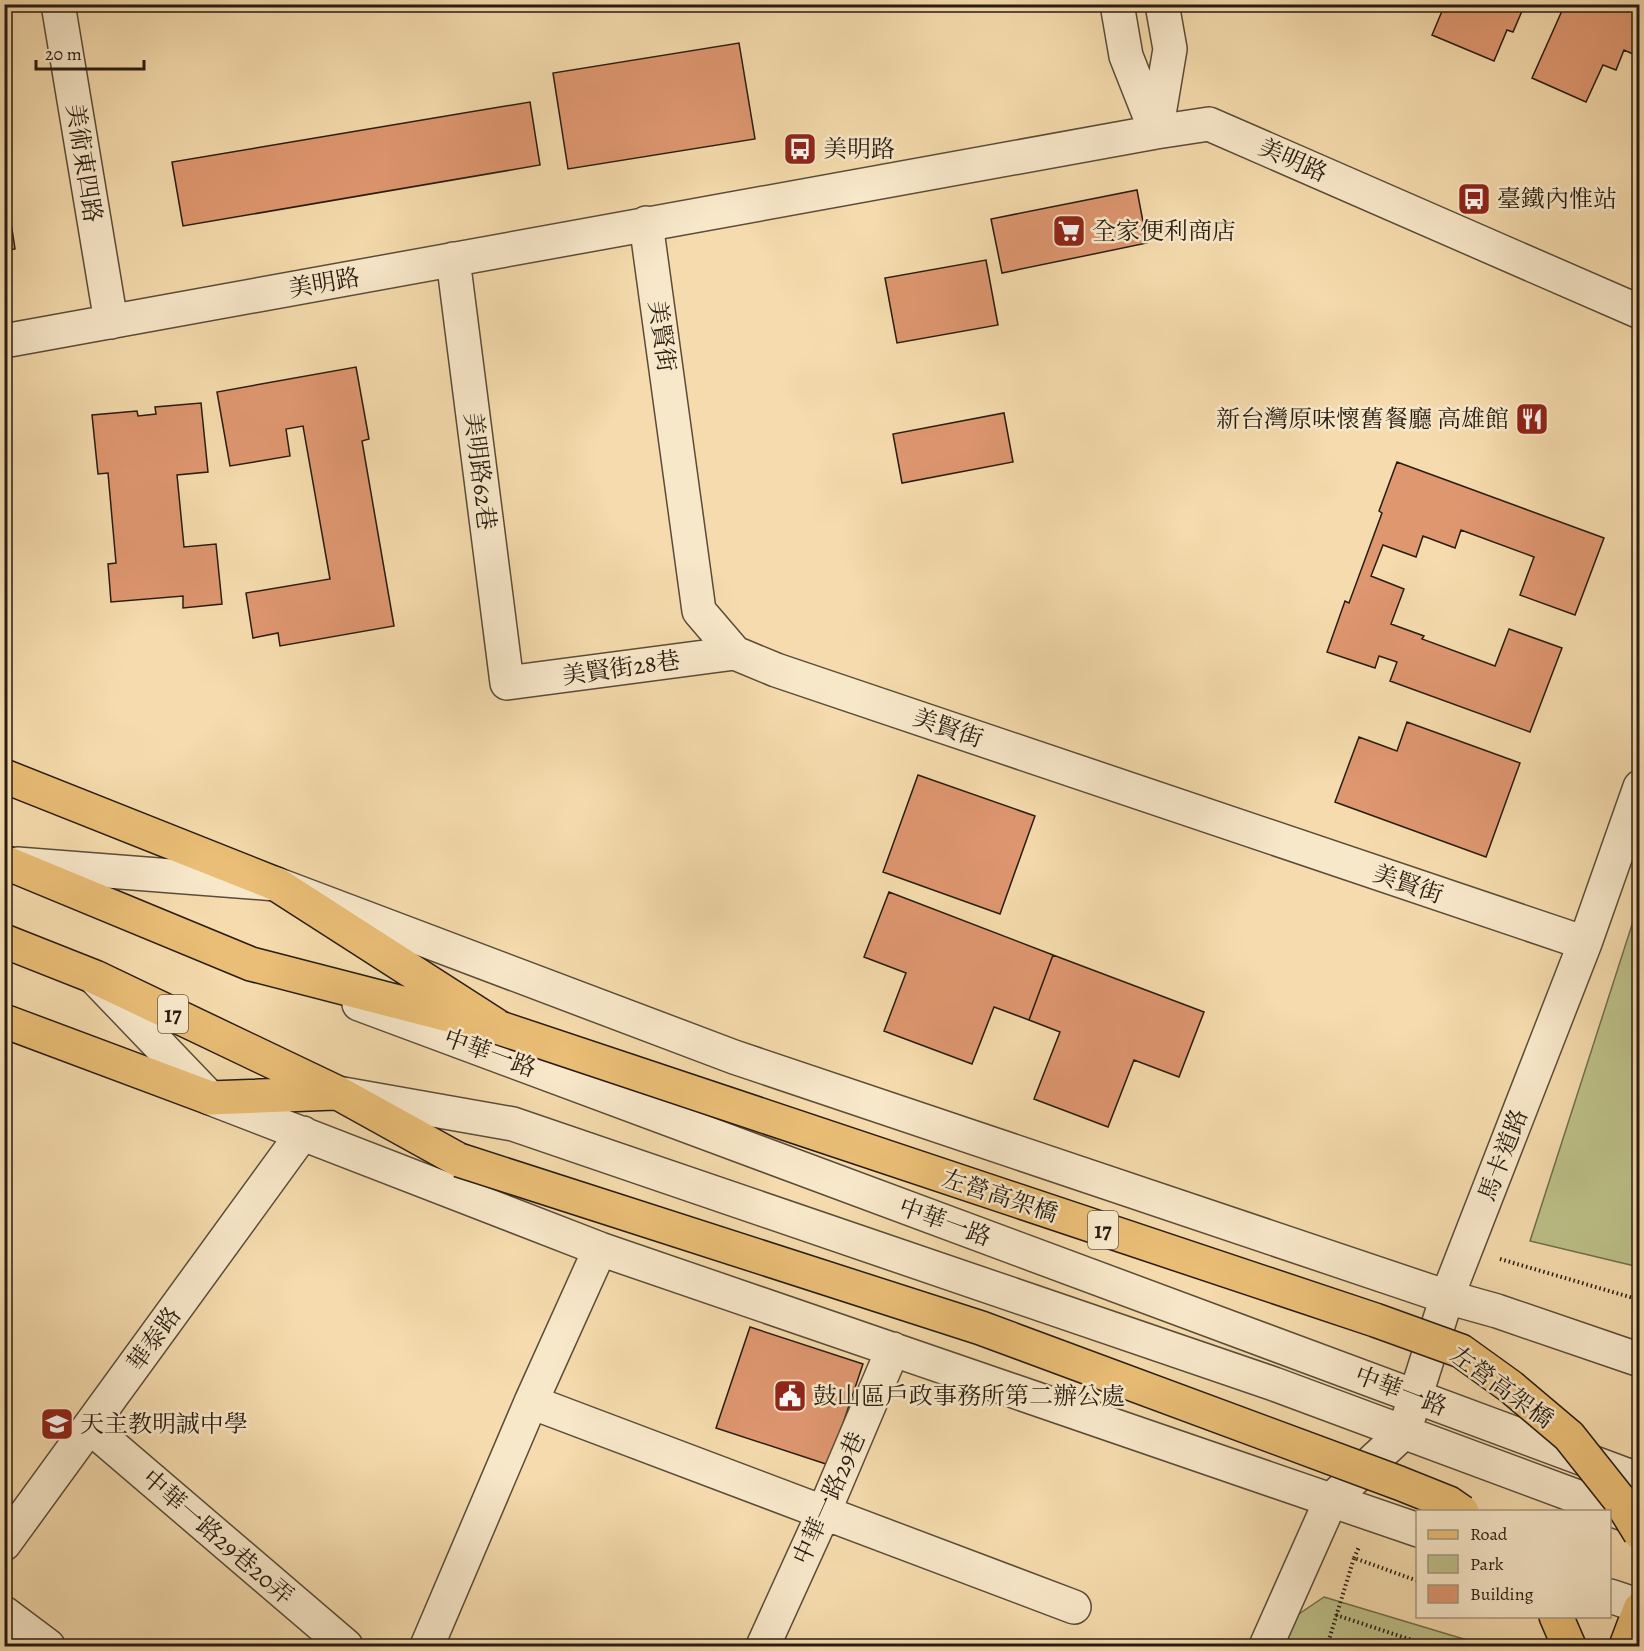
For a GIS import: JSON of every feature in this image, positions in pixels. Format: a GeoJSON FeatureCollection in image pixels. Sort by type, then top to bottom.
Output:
{"type":"FeatureCollection","features":[{"type":"Feature","properties":{"kind":"main road","name":"中華一路"},"geometry":{"type":"LineString","coordinates":[[4,776],[276,884],[500,1028]]}},
{"type":"Feature","properties":{"kind":"main road","name":"中華一路"},"geometry":{"type":"LineString","coordinates":[[7,863],[250,964],[500,1028]]}},
{"type":"Feature","properties":{"kind":"main road","name":"中華一路"},"geometry":{"type":"LineString","coordinates":[[4,941],[95,977],[338,1093],[459,1160],[981,1328],[1399,1483],[1449,1503],[1459,1510]]}},
{"type":"Feature","properties":{"kind":"main road","name":"中華一路"},"geometry":{"type":"LineString","coordinates":[[4,1021],[210,1098],[338,1093]]}},
{"type":"Feature","properties":{"kind":"main road","name":"左營高架橋"},"geometry":{"type":"LineString","coordinates":[[500,1028],[1375,1320],[1461,1351],[1511,1387],[1569,1436],[1619,1499],[1640,1533]]}},
{"type":"Feature","properties":{"kind":"main road"},"geometry":{"type":"LineString","coordinates":[[1626,1647],[1640,1608]]}},
{"type":"Feature","properties":{"kind":"main road"},"geometry":{"type":"LineString","coordinates":[[1556,1618],[1569,1647]]}},
{"type":"Feature","properties":{"kind":"street","name":"美術東四路"},"geometry":{"type":"LineString","coordinates":[[58,4],[111,322]]}},
{"type":"Feature","properties":{"kind":"street"},"geometry":{"type":"LineString","coordinates":[[1117,4],[1126,56],[1155,132]]}},
{"type":"Feature","properties":{"kind":"street"},"geometry":{"type":"LineString","coordinates":[[1155,132],[1170,49],[1162,4]]}},
{"type":"Feature","properties":{"kind":"street","name":"美明路"},"geometry":{"type":"LineString","coordinates":[[4,341],[646,223],[1209,124],[1640,312]]}},
{"type":"Feature","properties":{"kind":"street","name":"美賢街"},"geometry":{"type":"LineString","coordinates":[[646,223],[699,610],[735,653],[787,674],[1585,943]]}},
{"type":"Feature","properties":{"kind":"street","name":"美明路62巷"},"geometry":{"type":"LineString","coordinates":[[453,259],[507,683]]}},
{"type":"Feature","properties":{"kind":"street","name":"美賢街28巷"},"geometry":{"type":"LineString","coordinates":[[507,683],[735,653]]}},
{"type":"Feature","properties":{"kind":"street","name":"馬卡道路"},"geometry":{"type":"LineString","coordinates":[[1331,1500],[1404,1432],[1447,1297],[1585,943],[1640,787]]}},
{"type":"Feature","properties":{"kind":"street","name":"中華一路"},"geometry":{"type":"LineString","coordinates":[[7,863],[276,884],[734,1057],[1640,1360]]}},
{"type":"Feature","properties":{"kind":"street","name":"中華一路"},"geometry":{"type":"LineString","coordinates":[[250,964],[1640,1480]]}},
{"type":"Feature","properties":{"kind":"street","name":"中華一路"},"geometry":{"type":"LineString","coordinates":[[95,977],[210,1098],[600,1249],[1416,1529]]}},
{"type":"Feature","properties":{"kind":"street","name":"中華一路"},"geometry":{"type":"LineString","coordinates":[[338,1093],[513,1124],[1263,1381],[1640,1520]]}},
{"type":"Feature","properties":{"kind":"street","name":"華泰路"},"geometry":{"type":"LineString","coordinates":[[4,1544],[303,1133]]}},
{"type":"Feature","properties":{"kind":"street"},"geometry":{"type":"LineString","coordinates":[[427,1647],[531,1402],[600,1249]]}},
{"type":"Feature","properties":{"kind":"street","name":"中華一路29巷"},"geometry":{"type":"LineString","coordinates":[[763,1647],[823,1514],[893,1349]]}},
{"type":"Feature","properties":{"kind":"street"},"geometry":{"type":"LineString","coordinates":[[531,1402],[1074,1607]]}},
{"type":"Feature","properties":{"kind":"street","name":"中華一路29巷20弄"},"geometry":{"type":"LineString","coordinates":[[90,1427],[346,1647]]}},
{"type":"Feature","properties":{"kind":"street"},"geometry":{"type":"LineString","coordinates":[[1266,1647],[1331,1500]]}},
{"type":"Feature","properties":{"kind":"street"},"geometry":{"type":"LineString","coordinates":[[1611,1596],[1640,1608]]}},
{"type":"Feature","properties":{"kind":"street"},"geometry":{"type":"LineString","coordinates":[[4,1612],[48,1647]]}},
{"type":"Feature","properties":{"kind":"path"},"geometry":{"type":"LineString","coordinates":[[1500,1259],[1640,1300]]}},
{"type":"Feature","properties":{"kind":"path"},"geometry":{"type":"LineString","coordinates":[[1327,1647],[1354,1558],[1416,1580]]}},
{"type":"Feature","properties":{"kind":"path"},"geometry":{"type":"LineString","coordinates":[[1336,1614],[1430,1647]]}},
{"type":"Feature","properties":{"kind":"green space"},"geometry":{"type":"Polygon","coordinates":[[[1639,903],[1639,1267],[1530,1241],[1639,903]]]}},
{"type":"Feature","properties":{"kind":"green space"},"geometry":{"type":"Polygon","coordinates":[[[1324,1597],[1487,1646],[1280,1646],[1293,1618],[1324,1597]]]}},
{"type":"Feature","properties":{"kind":"building"},"geometry":{"type":"Polygon","coordinates":[[[1445,4],[1525,4],[1513,32],[1507,30],[1494,61],[1432,35],[1445,4]]]}},
{"type":"Feature","properties":{"kind":"building"},"geometry":{"type":"Polygon","coordinates":[[[1565,4],[1640,4],[1640,57],[1624,50],[1616,70],[1603,65],[1586,102],[1532,78],[1565,4]]]}},
{"type":"Feature","properties":{"kind":"building"},"geometry":{"type":"Polygon","coordinates":[[[739,43],[755,139],[568,169],[553,73],[739,43]]]}},
{"type":"Feature","properties":{"kind":"building"},"geometry":{"type":"Polygon","coordinates":[[[530,102],[540,165],[183,226],[172,162],[530,102]]]}},
{"type":"Feature","properties":{"kind":"building"},"geometry":{"type":"Polygon","coordinates":[[[4,177],[15,249],[4,251],[4,177]]]}},
{"type":"Feature","properties":{"kind":"building","name":"全家便利商店"},"geometry":{"type":"Polygon","coordinates":[[[1137,190],[1147,243],[1002,273],[991,219],[1137,190]]]}},
{"type":"Feature","properties":{"kind":"building"},"geometry":{"type":"Polygon","coordinates":[[[986,260],[998,325],[897,343],[885,278],[986,260]]]}},
{"type":"Feature","properties":{"kind":"building"},"geometry":{"type":"Polygon","coordinates":[[[356,367],[369,439],[362,441],[394,626],[280,646],[278,633],[253,638],[246,593],[330,579],[303,426],[286,429],[290,456],[230,466],[217,392],[356,367]]]}},
{"type":"Feature","properties":{"kind":"building"},"geometry":{"type":"Polygon","coordinates":[[[201,403],[208,472],[177,475],[184,547],[216,544],[222,604],[183,608],[183,596],[111,602],[108,564],[116,563],[108,473],[98,474],[92,415],[137,411],[138,416],[156,414],[155,407],[201,403]]]}},
{"type":"Feature","properties":{"kind":"building"},"geometry":{"type":"Polygon","coordinates":[[[1004,413],[1013,462],[902,483],[893,434],[1004,413]]]}},
{"type":"Feature","properties":{"kind":"building"},"geometry":{"type":"Polygon","coordinates":[[[1397,462],[1604,538],[1575,615],[1520,595],[1534,557],[1461,530],[1455,548],[1423,536],[1416,557],[1383,545],[1371,576],[1404,589],[1391,624],[1424,636],[1422,639],[1495,666],[1509,629],[1562,648],[1530,732],[1390,681],[1397,662],[1379,656],[1375,668],[1327,652],[1345,601],[1349,603],[1382,513],[1379,511],[1397,462]]]}},
{"type":"Feature","properties":{"kind":"building"},"geometry":{"type":"Polygon","coordinates":[[[1407,722],[1520,763],[1486,857],[1335,802],[1359,737],[1397,751],[1407,722]]]}},
{"type":"Feature","properties":{"kind":"building"},"geometry":{"type":"Polygon","coordinates":[[[918,775],[1035,816],[1000,914],[883,872],[918,775]]]}},
{"type":"Feature","properties":{"kind":"building"},"geometry":{"type":"Polygon","coordinates":[[[889,892],[1053,955],[1029,1020],[994,1007],[972,1064],[884,1031],[906,973],[864,957],[889,892]]]}},
{"type":"Feature","properties":{"kind":"building"},"geometry":{"type":"Polygon","coordinates":[[[1053,955],[1204,1012],[1179,1077],[1134,1060],[1108,1127],[1034,1099],[1060,1032],[1029,1020],[1053,955]]]}},
{"type":"Feature","properties":{"kind":"building","name":"鼓山區戶政事務所第二辦公處"},"geometry":{"type":"Polygon","coordinates":[[[750,1327],[863,1364],[829,1465],[716,1428],[750,1327]]]}},
{"type":"Feature","properties":{"kind":"place","name":"美明路"},"geometry":{"type":"Point","coordinates":[800,149]}},
{"type":"Feature","properties":{"kind":"place","name":"臺鐵內惟站"},"geometry":{"type":"Point","coordinates":[1474,199]}},
{"type":"Feature","properties":{"kind":"place","name":"全家便利商店"},"geometry":{"type":"Point","coordinates":[1069,231]}},
{"type":"Feature","properties":{"kind":"place","name":"新台灣原味懷舊餐廳 高雄館"},"geometry":{"type":"Point","coordinates":[1532,419]}},
{"type":"Feature","properties":{"kind":"place","name":"鼓山區戶政事務所第二辦公處"},"geometry":{"type":"Point","coordinates":[790,1396]}},
{"type":"Feature","properties":{"kind":"place","name":"天主教明誠中學"},"geometry":{"type":"Point","coordinates":[57,1424]}}]}
